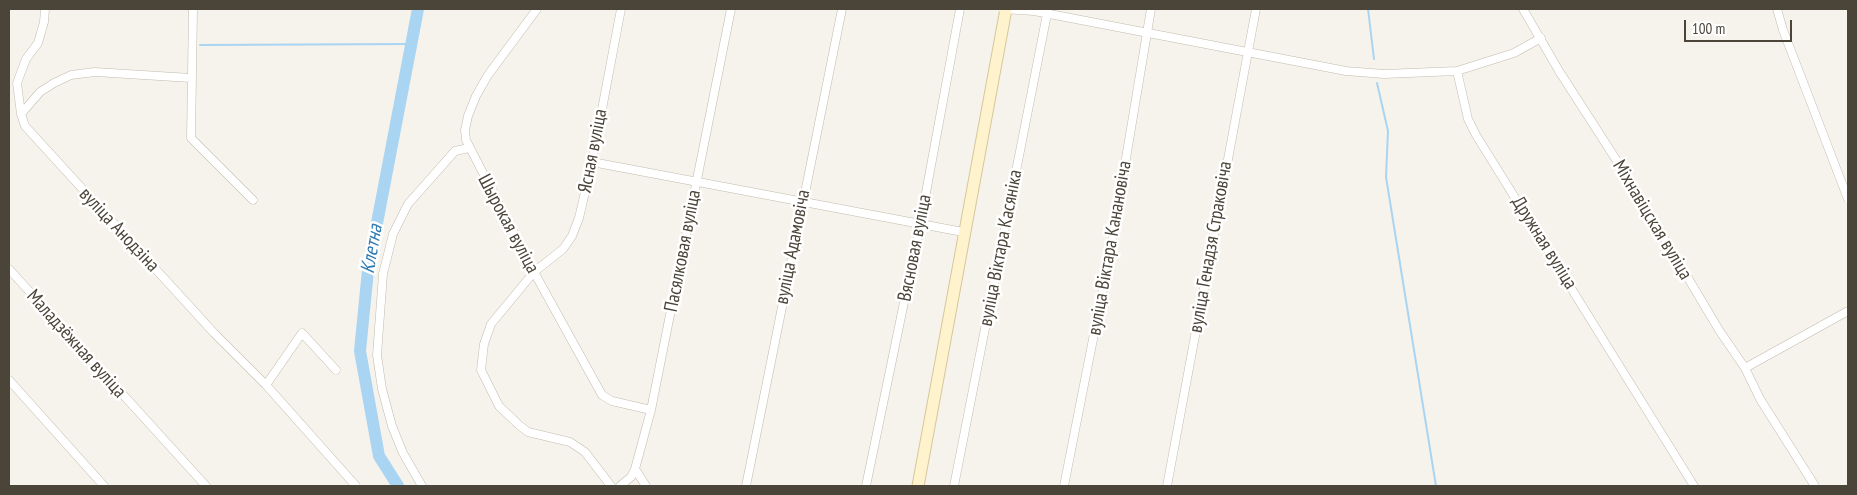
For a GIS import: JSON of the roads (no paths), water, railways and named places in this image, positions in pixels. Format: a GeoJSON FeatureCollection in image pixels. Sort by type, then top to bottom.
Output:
{"type":"FeatureCollection","features":[{"type":"Feature","properties":{"kind":"street"},"geometry":{"type":"LineString","coordinates":[[22,114],[17,83],[26,59],[38,43],[44,22],[45,9]]}},
{"type":"Feature","properties":{"kind":"street"},"geometry":{"type":"LineString","coordinates":[[193,9],[190,138],[252,200]]}},
{"type":"Feature","properties":{"kind":"street","name":"Шырокая вуліца"},"geometry":{"type":"LineString","coordinates":[[537,9],[488,75],[476,96],[468,116],[465,130],[466,140],[532,274],[602,394],[612,401],[650,410]]}},
{"type":"Feature","properties":{"kind":"street","name":"Ясная вуліца"},"geometry":{"type":"LineString","coordinates":[[532,274],[563,249],[572,236],[579,218],[592,162],[621,9]]}},
{"type":"Feature","properties":{"kind":"street","name":"Пасялковая вуліца"},"geometry":{"type":"LineString","coordinates":[[620,486],[631,477],[635,469],[650,410],[732,9]]}},
{"type":"Feature","properties":{"kind":"street","name":"вуліца Адамовіча"},"geometry":{"type":"LineString","coordinates":[[746,486],[842,9]]}},
{"type":"Feature","properties":{"kind":"street","name":"Вясновая вуліца"},"geometry":{"type":"LineString","coordinates":[[866,486],[920,224],[960,9]]}},
{"type":"Feature","properties":{"kind":"street"},"geometry":{"type":"LineString","coordinates":[[918,486],[1005,9],[1048,11],[1247,53],[1346,71],[1384,74],[1457,71],[1514,53],[1541,38]]}},
{"type":"Feature","properties":{"kind":"street","name":"вуліца Віктара Канановіча"},"geometry":{"type":"LineString","coordinates":[[1064,486],[1111,248],[1151,9]]}},
{"type":"Feature","properties":{"kind":"street","name":"вуліца Генадзя Страковіча"},"geometry":{"type":"LineString","coordinates":[[1167,486],[1256,9]]}},
{"type":"Feature","properties":{"kind":"street","name":"Міхнавіцская вуліца"},"geometry":{"type":"LineString","coordinates":[[1523,9],[1559,71],[1635,189],[1719,330],[1745,368]]}},
{"type":"Feature","properties":{"kind":"street"},"geometry":{"type":"LineString","coordinates":[[1777,9],[1782,30],[1848,199]]}},
{"type":"Feature","properties":{"kind":"street","name":"вуліца Віктара Касяніка"},"geometry":{"type":"LineString","coordinates":[[954,486],[1048,11]]}},
{"type":"Feature","properties":{"kind":"street","name":"Дружная вуліца"},"geometry":{"type":"LineString","coordinates":[[1457,71],[1468,119],[1476,135],[1694,486]]}},
{"type":"Feature","properties":{"kind":"street"},"geometry":{"type":"LineString","coordinates":[[22,114],[40,92],[71,75],[95,72],[192,78]]}},
{"type":"Feature","properties":{"kind":"street","name":"вуліца Анодзіна"},"geometry":{"type":"LineString","coordinates":[[22,114],[24,126],[214,333],[266,384]]}},
{"type":"Feature","properties":{"kind":"street"},"geometry":{"type":"LineString","coordinates":[[422,486],[403,453],[392,426],[382,389],[377,355],[383,274],[393,234],[408,204],[456,151],[469,148]]}},
{"type":"Feature","properties":{"kind":"street"},"geometry":{"type":"LineString","coordinates":[[592,162],[964,232]]}},
{"type":"Feature","properties":{"kind":"street","name":"Маладзёжная вуліца"},"geometry":{"type":"LineString","coordinates":[[9,269],[206,486]]}},
{"type":"Feature","properties":{"kind":"street","name":"Шырокая вуліца"},"geometry":{"type":"LineString","coordinates":[[532,274],[491,324],[484,344],[481,370],[499,406],[519,425],[528,432],[570,442],[585,452],[611,486]]}},
{"type":"Feature","properties":{"kind":"street"},"geometry":{"type":"LineString","coordinates":[[1815,486],[1760,399],[1745,368],[1848,311]]}},
{"type":"Feature","properties":{"kind":"street"},"geometry":{"type":"LineString","coordinates":[[336,370],[302,333],[266,384],[356,486]]}},
{"type":"Feature","properties":{"kind":"street"},"geometry":{"type":"LineString","coordinates":[[9,380],[104,486]]}},
{"type":"Feature","properties":{"kind":"street"},"geometry":{"type":"LineString","coordinates":[[635,469],[646,486]]}},
{"type":"Feature","properties":{"kind":"waterway","name":"Клетна"},"geometry":{"type":"LineString","coordinates":[[398,486],[379,456],[360,351],[368,270],[418,9]]}},
{"type":"Feature","properties":{"kind":"waterway"},"geometry":{"type":"LineString","coordinates":[[1368,9],[1374,59]]}},
{"type":"Feature","properties":{"kind":"waterway"},"geometry":{"type":"LineString","coordinates":[[200,45],[411,44]]}},
{"type":"Feature","properties":{"kind":"waterway"},"geometry":{"type":"LineString","coordinates":[[1377,83],[1388,131],[1386,177],[1436,486]]}}]}
